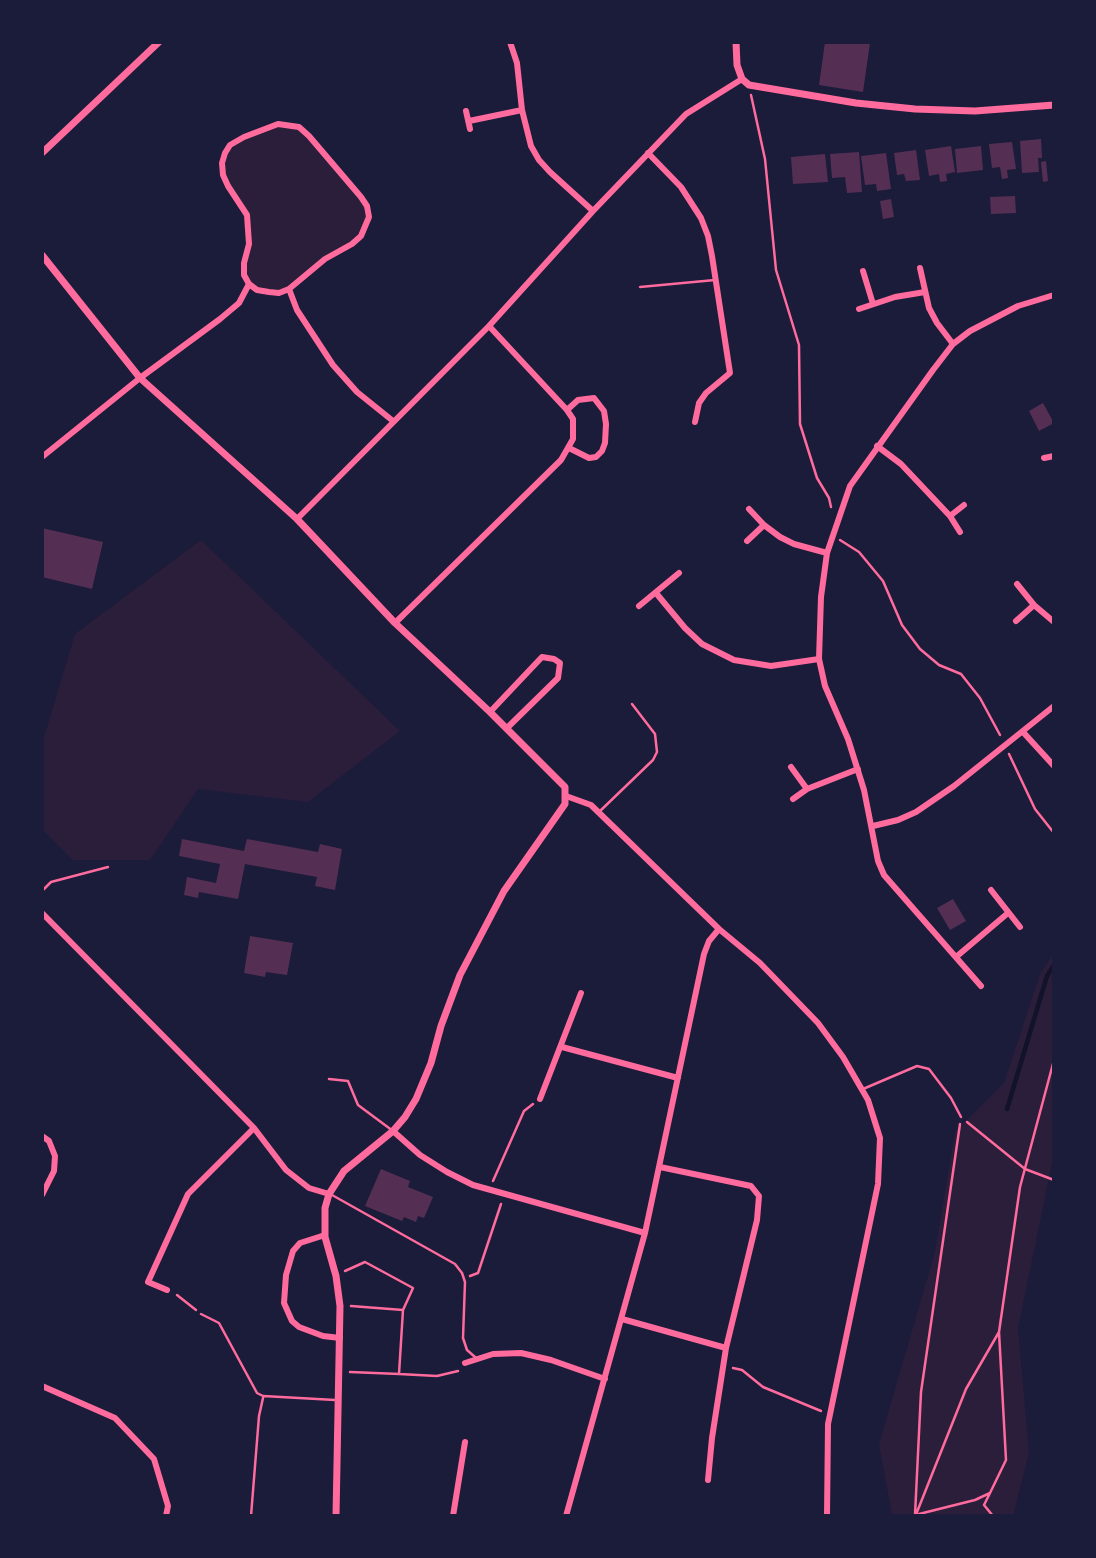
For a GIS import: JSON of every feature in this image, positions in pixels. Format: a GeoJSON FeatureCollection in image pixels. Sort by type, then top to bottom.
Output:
{"type":"FeatureCollection","features":[{"type":"Feature","properties":{"kind":"street"},"geometry":{"type":"LineString","coordinates":[[42,153],[159,42]]}},
{"type":"Feature","properties":{"kind":"street"},"geometry":{"type":"LineString","coordinates":[[510,42],[517,63],[525,129],[539,160],[593,211]]}},
{"type":"Feature","properties":{"kind":"street"},"geometry":{"type":"LineString","coordinates":[[736,42],[737,65],[742,79],[749,85],[856,103],[915,109],[975,111],[1054,105]]}},
{"type":"Feature","properties":{"kind":"street"},"geometry":{"type":"LineString","coordinates":[[297,519],[489,326],[686,114],[742,79]]}},
{"type":"Feature","properties":{"kind":"street"},"geometry":{"type":"LineString","coordinates":[[469,121],[522,110]]}},
{"type":"Feature","properties":{"kind":"street"},"geometry":{"type":"LineString","coordinates":[[466,111],[470,129]]}},
{"type":"Feature","properties":{"kind":"street"},"geometry":{"type":"LineString","coordinates":[[278,124],[299,127],[361,197],[369,217],[361,236],[312,268],[289,289],[269,292],[249,284],[244,275],[249,244],[247,215],[223,175],[225,153],[230,145],[244,137],[278,124]]}},
{"type":"Feature","properties":{"kind":"street"},"geometry":{"type":"LineString","coordinates":[[648,153],[681,187],[701,218],[708,236],[730,373],[706,393],[699,403],[695,422]]}},
{"type":"Feature","properties":{"kind":"street"},"geometry":{"type":"LineString","coordinates":[[42,255],[140,378],[297,519],[395,623],[507,728],[565,787],[565,804],[504,891],[460,975],[416,1099],[393,1131],[344,1171],[329,1194],[325,1208],[325,1235],[336,1276],[340,1306],[336,1516]]}},
{"type":"Feature","properties":{"kind":"street"},"geometry":{"type":"LineString","coordinates":[[920,268],[925,292],[937,323],[953,344]]}},
{"type":"Feature","properties":{"kind":"street"},"geometry":{"type":"LineString","coordinates":[[863,271],[873,303]]}},
{"type":"Feature","properties":{"kind":"street"},"geometry":{"type":"LineString","coordinates":[[42,457],[239,303],[249,284]]}},
{"type":"Feature","properties":{"kind":"street"},"geometry":{"type":"LineString","coordinates":[[289,289],[297,310],[333,365],[357,392],[393,421]]}},
{"type":"Feature","properties":{"kind":"street"},"geometry":{"type":"LineString","coordinates":[[859,309],[873,303],[925,292]]}},
{"type":"Feature","properties":{"kind":"street"},"geometry":{"type":"LineString","coordinates":[[981,986],[884,875],[878,860],[873,826],[858,769],[825,686],[819,659],[821,597],[827,553],[850,486],[953,344],[990,319],[1018,306],[1054,295]]}},
{"type":"Feature","properties":{"kind":"street"},"geometry":{"type":"LineString","coordinates":[[395,623],[561,460],[569,448],[575,429],[567,410],[489,326]]}},
{"type":"Feature","properties":{"kind":"street"},"geometry":{"type":"LineString","coordinates":[[567,410],[578,400],[594,398],[604,411],[606,424],[605,443],[596,457],[589,458],[569,448]]}},
{"type":"Feature","properties":{"kind":"street"},"geometry":{"type":"LineString","coordinates":[[877,446],[901,464],[950,516],[960,532]]}},
{"type":"Feature","properties":{"kind":"street"},"geometry":{"type":"LineString","coordinates":[[1044,458],[1054,456]]}},
{"type":"Feature","properties":{"kind":"street"},"geometry":{"type":"LineString","coordinates":[[950,516],[964,505]]}},
{"type":"Feature","properties":{"kind":"street"},"geometry":{"type":"LineString","coordinates":[[749,509],[764,525],[794,544],[827,553]]}},
{"type":"Feature","properties":{"kind":"street"},"geometry":{"type":"LineString","coordinates":[[747,541],[764,525]]}},
{"type":"Feature","properties":{"kind":"street"},"geometry":{"type":"LineString","coordinates":[[639,606],[679,573]]}},
{"type":"Feature","properties":{"kind":"street"},"geometry":{"type":"LineString","coordinates":[[1017,584],[1034,605],[1054,622]]}},
{"type":"Feature","properties":{"kind":"street"},"geometry":{"type":"LineString","coordinates":[[656,593],[702,644],[734,660],[771,666],[819,659]]}},
{"type":"Feature","properties":{"kind":"street"},"geometry":{"type":"LineString","coordinates":[[1016,621],[1034,605]]}},
{"type":"Feature","properties":{"kind":"street"},"geometry":{"type":"LineString","coordinates":[[490,712],[542,657],[560,663],[558,678],[507,728]]}},
{"type":"Feature","properties":{"kind":"street"},"geometry":{"type":"LineString","coordinates":[[873,826],[916,812],[954,786],[1054,706]]}},
{"type":"Feature","properties":{"kind":"street"},"geometry":{"type":"LineString","coordinates":[[1023,732],[1054,766]]}},
{"type":"Feature","properties":{"kind":"street"},"geometry":{"type":"LineString","coordinates":[[791,767],[807,789]]}},
{"type":"Feature","properties":{"kind":"street"},"geometry":{"type":"LineString","coordinates":[[793,799],[807,789],[858,769]]}},
{"type":"Feature","properties":{"kind":"street"},"geometry":{"type":"LineString","coordinates":[[566,796],[591,805],[719,929],[760,963],[818,1023],[863,1089],[880,1138],[878,1184],[830,1415],[827,1516]]}},
{"type":"Feature","properties":{"kind":"street"},"geometry":{"type":"LineString","coordinates":[[991,890],[1020,927]]}},
{"type":"Feature","properties":{"kind":"street"},"geometry":{"type":"LineString","coordinates":[[42,913],[254,1128],[286,1170],[309,1188],[329,1194]]}},
{"type":"Feature","properties":{"kind":"street"},"geometry":{"type":"LineString","coordinates":[[956,957],[1008,913]]}},
{"type":"Feature","properties":{"kind":"street"},"geometry":{"type":"LineString","coordinates":[[566,1516],[645,1233],[704,954],[709,941],[719,929]]}},
{"type":"Feature","properties":{"kind":"street"},"geometry":{"type":"LineString","coordinates":[[540,1099],[581,993]]}},
{"type":"Feature","properties":{"kind":"street"},"geometry":{"type":"LineString","coordinates":[[562,1047],[678,1078]]}},
{"type":"Feature","properties":{"kind":"street"},"geometry":{"type":"LineString","coordinates":[[167,1290],[148,1282],[188,1194],[254,1128]]}},
{"type":"Feature","properties":{"kind":"street"},"geometry":{"type":"LineString","coordinates":[[393,1131],[420,1155],[447,1172],[489,1190],[645,1233]]}},
{"type":"Feature","properties":{"kind":"street"},"geometry":{"type":"LineString","coordinates":[[42,1136],[49,1141],[55,1156],[54,1171],[42,1195]]}},
{"type":"Feature","properties":{"kind":"street"},"geometry":{"type":"LineString","coordinates":[[660,1167],[751,1186],[759,1196],[757,1220],[726,1348],[708,1480]]}},
{"type":"Feature","properties":{"kind":"street"},"geometry":{"type":"LineString","coordinates":[[325,1235],[305,1240],[293,1251],[286,1275],[284,1303],[292,1321],[299,1327],[323,1336],[340,1338]]}},
{"type":"Feature","properties":{"kind":"street"},"geometry":{"type":"LineString","coordinates":[[622,1319],[726,1348]]}},
{"type":"Feature","properties":{"kind":"street"},"geometry":{"type":"LineString","coordinates":[[465,1363],[505,1352],[520,1353],[605,1378]]}},
{"type":"Feature","properties":{"kind":"street"},"geometry":{"type":"LineString","coordinates":[[42,1386],[115,1418],[154,1460],[168,1506],[166,1516]]}},
{"type":"Feature","properties":{"kind":"street"},"geometry":{"type":"LineString","coordinates":[[453,1516],[465,1442]]}},
{"type":"Feature","properties":{"kind":"lane"},"geometry":{"type":"LineString","coordinates":[[640,287],[715,280]]}},
{"type":"Feature","properties":{"kind":"lane"},"geometry":{"type":"LineString","coordinates":[[599,812],[653,760],[657,752],[655,734],[632,705]]}},
{"type":"Feature","properties":{"kind":"lane"},"geometry":{"type":"LineString","coordinates":[[42,891],[51,882],[108,867]]}},
{"type":"Feature","properties":{"kind":"lane"},"geometry":{"type":"LineString","coordinates":[[863,1089],[917,1066],[929,1069],[951,1098],[961,1118]]}},
{"type":"Feature","properties":{"kind":"lane"},"geometry":{"type":"LineString","coordinates":[[329,1079],[348,1081],[358,1105],[393,1131]]}},
{"type":"Feature","properties":{"kind":"lane"},"geometry":{"type":"LineString","coordinates":[[329,1194],[455,1264],[464,1278],[463,1338],[467,1350],[477,1358]]}},
{"type":"Feature","properties":{"kind":"lane"},"geometry":{"type":"LineString","coordinates":[[201,1314],[219,1323],[257,1393],[263,1396],[339,1400]]}},
{"type":"Feature","properties":{"kind":"lane"},"geometry":{"type":"LineString","coordinates":[[251,1516],[263,1396]]}},
{"type":"Feature","properties":{"kind":"path"},"geometry":{"type":"LineString","coordinates":[[993,1516],[984,1505],[1006,1460],[999,1332],[1020,1186],[1054,1060]]}},
{"type":"Feature","properties":{"kind":"path"},"geometry":{"type":"LineString","coordinates":[[489,1190],[524,1111],[540,1099]]}},
{"type":"Feature","properties":{"kind":"path"},"geometry":{"type":"LineString","coordinates":[[961,1118],[1025,1169],[1054,1180]]}},
{"type":"Feature","properties":{"kind":"path"},"geometry":{"type":"LineString","coordinates":[[916,1516],[921,1392],[961,1118]]}},
{"type":"Feature","properties":{"kind":"path"},"geometry":{"type":"LineString","coordinates":[[464,1278],[478,1273],[505,1195]]}},
{"type":"Feature","properties":{"kind":"path"},"geometry":{"type":"LineString","coordinates":[[336,1276],[365,1262],[413,1289],[402,1310],[399,1374]]}},
{"type":"Feature","properties":{"kind":"path"},"geometry":{"type":"LineString","coordinates":[[167,1290],[184,1299],[201,1314]]}},
{"type":"Feature","properties":{"kind":"path"},"geometry":{"type":"LineString","coordinates":[[340,1306],[402,1310]]}},
{"type":"Feature","properties":{"kind":"path"},"geometry":{"type":"LineString","coordinates":[[916,1516],[966,1389],[999,1332]]}},
{"type":"Feature","properties":{"kind":"path"},"geometry":{"type":"LineString","coordinates":[[339,1372],[437,1376],[458,1371],[465,1363]]}},
{"type":"Feature","properties":{"kind":"path"},"geometry":{"type":"LineString","coordinates":[[723,1366],[742,1370],[763,1387],[830,1415]]}},
{"type":"Feature","properties":{"kind":"path"},"geometry":{"type":"LineString","coordinates":[[916,1516],[975,1500],[990,1493]]}},
{"type":"Feature","properties":{"kind":"shaded area"},"geometry":{"type":"Polygon","coordinates":[[[278,124],[299,127],[361,197],[369,217],[361,236],[325,259],[298,283],[279,293],[257,290],[244,275],[249,244],[247,215],[223,175],[225,153],[230,145],[278,124]]]}},
{"type":"Feature","properties":{"kind":"shaded area"},"geometry":{"type":"Polygon","coordinates":[[[201,540],[400,731],[308,802],[198,789],[150,860],[73,860],[42,829],[42,744],[75,634],[201,540]]]}},
{"type":"Feature","properties":{"kind":"shaded area"},"geometry":{"type":"Polygon","coordinates":[[[1054,953],[1054,1154],[1018,1328],[1029,1453],[1013,1516],[892,1516],[879,1444],[935,1252],[955,1132],[1004,1083],[1040,974],[1054,953]]]}},
{"type":"Feature","properties":{"kind":"building"},"geometry":{"type":"Polygon","coordinates":[[[825,42],[870,43],[863,92],[819,85],[825,42]]]}},
{"type":"Feature","properties":{"kind":"building"},"geometry":{"type":"Polygon","coordinates":[[[1041,139],[1042,158],[1038,158],[1039,172],[1022,173],[1020,141],[1041,139]]]}},
{"type":"Feature","properties":{"kind":"building"},"geometry":{"type":"Polygon","coordinates":[[[1012,142],[1016,169],[1007,170],[1008,178],[1002,179],[1000,167],[992,168],[989,144],[1012,142]]]}},
{"type":"Feature","properties":{"kind":"building"},"geometry":{"type":"Polygon","coordinates":[[[951,146],[955,172],[946,174],[947,181],[940,182],[939,174],[929,176],[925,150],[951,146]]]}},
{"type":"Feature","properties":{"kind":"building"},"geometry":{"type":"Polygon","coordinates":[[[981,146],[983,170],[957,173],[955,149],[981,146]]]}},
{"type":"Feature","properties":{"kind":"building"},"geometry":{"type":"Polygon","coordinates":[[[916,150],[920,180],[906,181],[904,174],[897,175],[894,153],[916,150]]]}},
{"type":"Feature","properties":{"kind":"building"},"geometry":{"type":"Polygon","coordinates":[[[859,152],[862,192],[847,193],[845,177],[832,178],[830,154],[859,152]]]}},
{"type":"Feature","properties":{"kind":"building"},"geometry":{"type":"Polygon","coordinates":[[[886,153],[891,189],[877,191],[876,184],[865,185],[861,156],[886,153]]]}},
{"type":"Feature","properties":{"kind":"building"},"geometry":{"type":"Polygon","coordinates":[[[825,154],[828,182],[793,184],[791,157],[825,154]]]}},
{"type":"Feature","properties":{"kind":"building"},"geometry":{"type":"Polygon","coordinates":[[[1046,161],[1048,181],[1043,182],[1041,162],[1046,161]]]}},
{"type":"Feature","properties":{"kind":"building"},"geometry":{"type":"Polygon","coordinates":[[[1015,196],[1016,213],[991,214],[990,197],[1015,196]]]}},
{"type":"Feature","properties":{"kind":"building"},"geometry":{"type":"Polygon","coordinates":[[[891,199],[894,217],[883,219],[880,201],[891,199]]]}},
{"type":"Feature","properties":{"kind":"building"},"geometry":{"type":"Polygon","coordinates":[[[1043,403],[1054,423],[1039,431],[1029,411],[1043,403]]]}},
{"type":"Feature","properties":{"kind":"building"},"geometry":{"type":"Polygon","coordinates":[[[42,528],[103,542],[92,589],[42,577],[42,528]]]}},
{"type":"Feature","properties":{"kind":"building"},"geometry":{"type":"Polygon","coordinates":[[[182,839],[244,851],[247,839],[318,852],[320,844],[342,849],[335,890],[315,886],[317,877],[245,864],[238,899],[199,892],[198,898],[184,895],[187,877],[216,883],[220,864],[179,856],[182,839]]]}},
{"type":"Feature","properties":{"kind":"building"},"geometry":{"type":"Polygon","coordinates":[[[953,899],[966,921],[950,930],[937,908],[953,899]]]}},
{"type":"Feature","properties":{"kind":"building"},"geometry":{"type":"Polygon","coordinates":[[[250,936],[293,943],[287,975],[266,972],[265,977],[244,973],[250,936]]]}},
{"type":"Feature","properties":{"kind":"building"},"geometry":{"type":"Polygon","coordinates":[[[381,1169],[410,1181],[408,1187],[433,1197],[424,1218],[418,1216],[416,1222],[404,1217],[402,1221],[365,1206],[381,1169]]]}},
{"type":"Feature","properties":{"kind":"waterway"},"geometry":{"type":"LineString","coordinates":[[1007,1109],[1047,976],[1054,965]]}}]}
